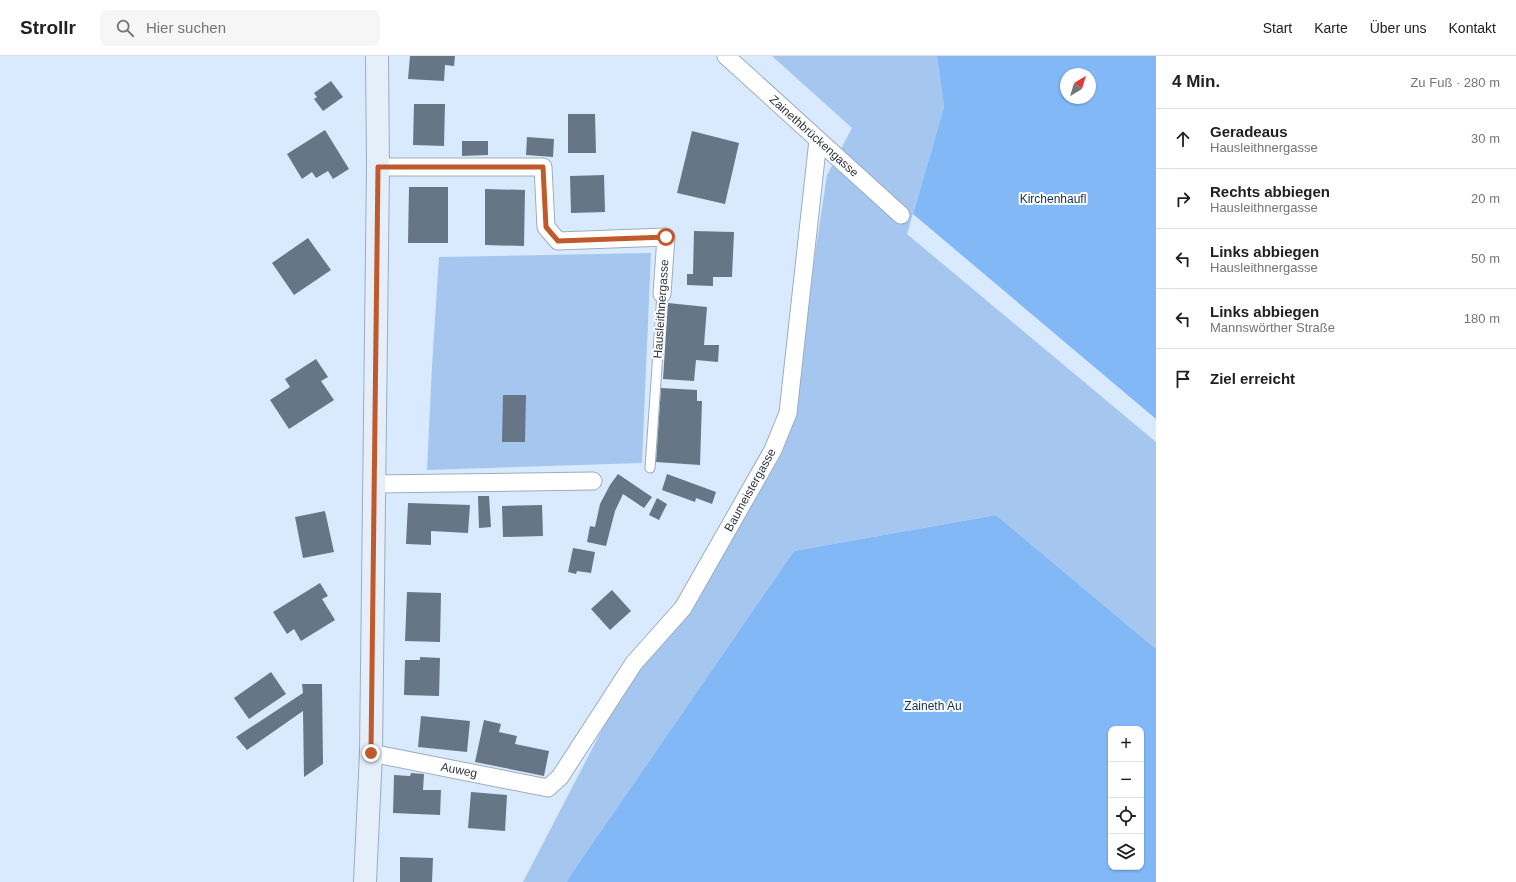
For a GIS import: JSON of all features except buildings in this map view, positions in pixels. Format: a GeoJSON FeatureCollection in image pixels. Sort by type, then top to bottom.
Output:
{"type":"FeatureCollection","features":[{"type":"Feature","properties":{"kind":"main road"},"geometry":{"type":"LineString","coordinates":[[365,882],[371,753],[378,167],[377,56]]}},
{"type":"Feature","properties":{"kind":"street","name":"Zainethbrückengasse"},"geometry":{"type":"LineString","coordinates":[[726,56],[901,216]]}},
{"type":"Feature","properties":{"kind":"street","name":"Baumeistergasse"},"geometry":{"type":"LineString","coordinates":[[548,788],[560,777],[634,663],[683,608],[773,450],[788,413],[818,140]]}},
{"type":"Feature","properties":{"kind":"street","name":"Hausleithnergasse"},"geometry":{"type":"LineString","coordinates":[[378,167],[543,167],[546,227],[558,241],[666,237],[662,294]]}},
{"type":"Feature","properties":{"kind":"street"},"geometry":{"type":"LineString","coordinates":[[374,484],[593,481]]}},
{"type":"Feature","properties":{"kind":"street","name":"Auweg"},"geometry":{"type":"LineString","coordinates":[[371,753],[548,788]]}},
{"type":"Feature","properties":{"kind":"lane","name":"Hausleithnergasse"},"geometry":{"type":"LineString","coordinates":[[650,468],[662,294]]}},
{"type":"Feature","properties":{"kind":"shaded area"},"geometry":{"type":"Polygon","coordinates":[[[772,56],[937,56],[944,107],[907,234],[1156,442],[1156,649],[996,515],[794,551],[567,882],[523,882],[631,674],[695,601],[787,438],[827,175],[852,128],[772,56]]]}},
{"type":"Feature","properties":{"kind":"shaded area"},"geometry":{"type":"Polygon","coordinates":[[[651,253],[642,463],[427,470],[439,257],[651,253]]]}},
{"type":"Feature","properties":{"kind":"green space","name":"Kirchenhaufl"},"geometry":{"type":"Polygon","coordinates":[[[937,56],[1156,56],[1156,419],[913,214],[944,107],[937,56]]]}},
{"type":"Feature","properties":{"kind":"green space","name":"Zaineth Au"},"geometry":{"type":"Polygon","coordinates":[[[996,515],[1156,649],[1156,882],[567,882],[794,551],[996,515]]]}},
{"type":"Feature","properties":{"kind":"route"},"geometry":{"type":"LineString","coordinates":[[371,753],[378,167],[543,167],[546,227],[558,241],[666,237]]}}]}
